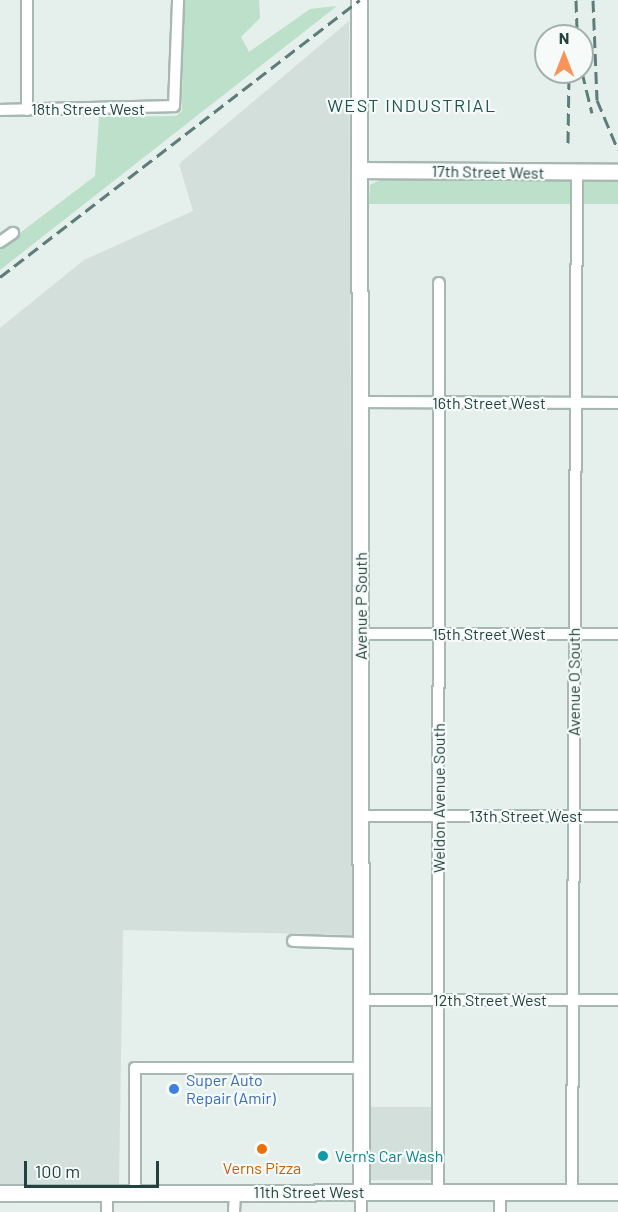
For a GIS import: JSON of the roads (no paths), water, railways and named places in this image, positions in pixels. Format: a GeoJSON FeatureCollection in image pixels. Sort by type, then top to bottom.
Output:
{"type":"FeatureCollection","features":[{"type":"Feature","properties":{"kind":"main road","name":"Avenue P South"},"geometry":{"type":"LineString","coordinates":[[359,0],[361,1192]]}},
{"type":"Feature","properties":{"kind":"main road","name":"17th Street West"},"geometry":{"type":"LineString","coordinates":[[359,170],[618,172]]}},
{"type":"Feature","properties":{"kind":"main road","name":"11th Street West"},"geometry":{"type":"LineString","coordinates":[[0,1193],[618,1192]]}},
{"type":"Feature","properties":{"kind":"street"},"geometry":{"type":"LineString","coordinates":[[27,0],[27,110]]}},
{"type":"Feature","properties":{"kind":"street","name":"18th Street West"},"geometry":{"type":"LineString","coordinates":[[0,110],[174,106],[178,0]]}},
{"type":"Feature","properties":{"kind":"street","name":"Avenue O South"},"geometry":{"type":"LineString","coordinates":[[572,1191],[574,403],[577,172]]}},
{"type":"Feature","properties":{"kind":"street"},"geometry":{"type":"LineString","coordinates":[[0,242],[13,232]]}},
{"type":"Feature","properties":{"kind":"street","name":"Weldon Avenue South"},"geometry":{"type":"LineString","coordinates":[[438,1191],[440,283]]}},
{"type":"Feature","properties":{"kind":"street","name":"16th Street West"},"geometry":{"type":"LineString","coordinates":[[360,402],[618,403]]}},
{"type":"Feature","properties":{"kind":"street","name":"15th Street West"},"geometry":{"type":"LineString","coordinates":[[361,634],[618,634]]}},
{"type":"Feature","properties":{"kind":"street","name":"13th Street West"},"geometry":{"type":"LineString","coordinates":[[361,816],[618,816]]}},
{"type":"Feature","properties":{"kind":"street"},"geometry":{"type":"LineString","coordinates":[[293,941],[361,943]]}},
{"type":"Feature","properties":{"kind":"street","name":"12th Street West"},"geometry":{"type":"LineString","coordinates":[[361,1000],[618,1000]]}},
{"type":"Feature","properties":{"kind":"street"},"geometry":{"type":"LineString","coordinates":[[135,1192],[135,1068],[361,1068]]}},
{"type":"Feature","properties":{"kind":"street"},"geometry":{"type":"LineString","coordinates":[[234,1212],[235,1192]]}},
{"type":"Feature","properties":{"kind":"street","name":"Avenue P South"},"geometry":{"type":"LineString","coordinates":[[361,1192],[361,1212]]}},
{"type":"Feature","properties":{"kind":"street"},"geometry":{"type":"LineString","coordinates":[[500,1192],[500,1212]]}},
{"type":"Feature","properties":{"kind":"street"},"geometry":{"type":"LineString","coordinates":[[107,1193],[107,1212]]}},
{"type":"Feature","properties":{"kind":"railway"},"geometry":{"type":"LineString","coordinates":[[0,277],[360,0]]}},
{"type":"Feature","properties":{"kind":"railway"},"geometry":{"type":"LineString","coordinates":[[576,0],[577,24]]}},
{"type":"Feature","properties":{"kind":"railway"},"geometry":{"type":"LineString","coordinates":[[593,0],[597,100],[618,150]]}},
{"type":"Feature","properties":{"kind":"railway"},"geometry":{"type":"LineString","coordinates":[[568,143],[569,84]]}},
{"type":"Feature","properties":{"kind":"railway"},"geometry":{"type":"LineString","coordinates":[[585,84],[592,113]]}},
{"type":"Feature","properties":{"kind":"place","name":"Super Auto Repair (Amir)"},"geometry":{"type":"Point","coordinates":[174,1089]}},
{"type":"Feature","properties":{"kind":"place","name":"Verns Pizza"},"geometry":{"type":"Point","coordinates":[262,1149]}},
{"type":"Feature","properties":{"kind":"place","name":"Vern's Car Wash"},"geometry":{"type":"Point","coordinates":[323,1156]}},
{"type":"Feature","properties":{"kind":"district","name":"WEST INDUSTRIAL"},"geometry":{"type":"Point","coordinates":[412,105]}}]}
